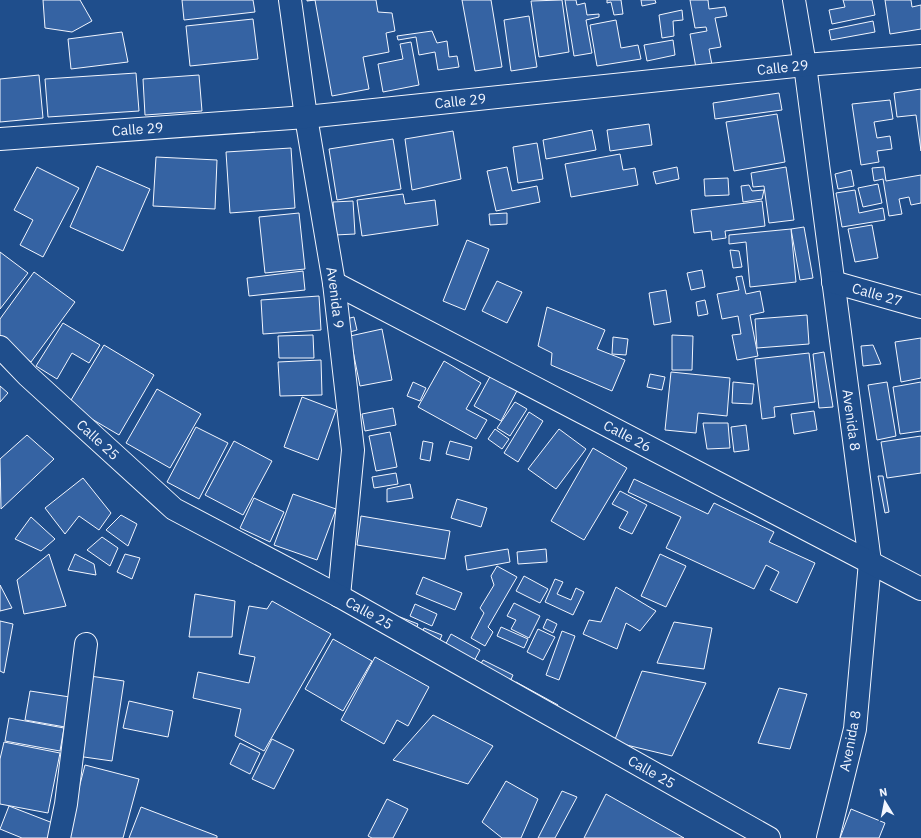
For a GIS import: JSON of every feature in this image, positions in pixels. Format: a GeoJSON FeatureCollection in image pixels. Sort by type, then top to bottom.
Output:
{"type":"FeatureCollection","features":[{"type":"Feature","properties":{"kind":"street","name":"Avenida 9"},"geometry":{"type":"LineString","coordinates":[[290,0],[306,117],[334,283],[353,450],[339,596]]}},
{"type":"Feature","properties":{"kind":"street","name":"Avenida 8"},"geometry":{"type":"LineString","coordinates":[[794,0],[805,65],[870,562],[855,729],[828,838]]}},
{"type":"Feature","properties":{"kind":"street","name":"Calle 29"},"geometry":{"type":"LineString","coordinates":[[0,140],[306,117],[805,65],[921,56]]}},
{"type":"Feature","properties":{"kind":"street","name":"Calle 27"},"geometry":{"type":"LineString","coordinates":[[833,282],[921,307]]}},
{"type":"Feature","properties":{"kind":"street","name":"Calle 26"},"geometry":{"type":"LineString","coordinates":[[334,283],[921,589]]}},
{"type":"Feature","properties":{"kind":"street","name":"Calle 25"},"geometry":{"type":"LineString","coordinates":[[0,347],[28,376],[174,509],[339,596],[770,838]]}},
{"type":"Feature","properties":{"kind":"street"},"geometry":{"type":"LineString","coordinates":[[59,838],[66,804],[86,644]]}},
{"type":"Feature","properties":{"kind":"building"},"geometry":{"type":"Polygon","coordinates":[[[43,0],[80,0],[92,21],[72,32],[45,28],[43,0]]]}},
{"type":"Feature","properties":{"kind":"building"},"geometry":{"type":"Polygon","coordinates":[[[182,0],[253,0],[255,12],[184,20],[182,0]]]}},
{"type":"Feature","properties":{"kind":"building"},"geometry":{"type":"Polygon","coordinates":[[[315,0],[376,0],[378,12],[392,13],[395,31],[386,33],[389,52],[363,57],[369,89],[332,96],[315,0]]]}},
{"type":"Feature","properties":{"kind":"building"},"geometry":{"type":"Polygon","coordinates":[[[462,0],[491,0],[502,67],[475,71],[462,0]]]}},
{"type":"Feature","properties":{"kind":"building"},"geometry":{"type":"Polygon","coordinates":[[[562,0],[569,52],[539,57],[531,1],[562,0]]]}},
{"type":"Feature","properties":{"kind":"building"},"geometry":{"type":"Polygon","coordinates":[[[565,0],[576,0],[577,5],[585,3],[587,15],[599,14],[599,17],[586,20],[592,53],[574,56],[565,0]]]}},
{"type":"Feature","properties":{"kind":"building"},"geometry":{"type":"Polygon","coordinates":[[[607,0],[621,0],[623,14],[614,15],[611,2],[607,3],[607,0]]]}},
{"type":"Feature","properties":{"kind":"building"},"geometry":{"type":"Polygon","coordinates":[[[641,0],[655,0],[656,3],[642,6],[641,0]]]}},
{"type":"Feature","properties":{"kind":"building"},"geometry":{"type":"Polygon","coordinates":[[[690,0],[708,0],[709,9],[725,7],[727,16],[715,18],[721,47],[709,49],[712,65],[696,68],[690,34],[707,31],[706,27],[695,28],[690,0]]]}},
{"type":"Feature","properties":{"kind":"building"},"geometry":{"type":"Polygon","coordinates":[[[843,0],[872,0],[875,15],[832,24],[829,10],[845,7],[843,0]]]}},
{"type":"Feature","properties":{"kind":"building"},"geometry":{"type":"Polygon","coordinates":[[[885,0],[911,0],[912,7],[921,5],[921,29],[890,34],[885,0]]]}},
{"type":"Feature","properties":{"kind":"building"},"geometry":{"type":"Polygon","coordinates":[[[682,10],[683,20],[673,21],[674,36],[662,38],[659,15],[682,10]]]}},
{"type":"Feature","properties":{"kind":"building"},"geometry":{"type":"Polygon","coordinates":[[[529,16],[537,67],[511,71],[504,20],[529,16]]]}},
{"type":"Feature","properties":{"kind":"building"},"geometry":{"type":"Polygon","coordinates":[[[253,19],[258,59],[190,66],[186,26],[253,19]]]}},
{"type":"Feature","properties":{"kind":"building"},"geometry":{"type":"Polygon","coordinates":[[[616,20],[621,48],[638,45],[641,59],[597,66],[590,25],[616,20]]]}},
{"type":"Feature","properties":{"kind":"building"},"geometry":{"type":"Polygon","coordinates":[[[873,21],[875,32],[831,40],[829,30],[873,21]]]}},
{"type":"Feature","properties":{"kind":"building"},"geometry":{"type":"Polygon","coordinates":[[[432,31],[437,43],[447,41],[449,57],[457,56],[459,67],[438,70],[435,52],[419,55],[416,37],[398,40],[397,36],[432,31]]]}},
{"type":"Feature","properties":{"kind":"building"},"geometry":{"type":"Polygon","coordinates":[[[122,32],[128,62],[71,69],[68,39],[122,32]]]}},
{"type":"Feature","properties":{"kind":"building"},"geometry":{"type":"Polygon","coordinates":[[[673,40],[675,55],[647,61],[644,45],[673,40]]]}},
{"type":"Feature","properties":{"kind":"building"},"geometry":{"type":"Polygon","coordinates":[[[411,42],[419,85],[383,92],[378,64],[403,59],[400,44],[411,42]]]}},
{"type":"Feature","properties":{"kind":"building"},"geometry":{"type":"Polygon","coordinates":[[[136,73],[139,111],[48,117],[45,79],[136,73]]]}},
{"type":"Feature","properties":{"kind":"building"},"geometry":{"type":"Polygon","coordinates":[[[39,75],[43,118],[0,122],[0,79],[39,75]]]}},
{"type":"Feature","properties":{"kind":"building"},"geometry":{"type":"Polygon","coordinates":[[[199,75],[202,111],[145,115],[143,79],[199,75]]]}},
{"type":"Feature","properties":{"kind":"building"},"geometry":{"type":"Polygon","coordinates":[[[921,89],[921,151],[916,115],[897,117],[894,93],[921,89]]]}},
{"type":"Feature","properties":{"kind":"building"},"geometry":{"type":"Polygon","coordinates":[[[779,93],[782,110],[715,119],[713,103],[779,93]]]}},
{"type":"Feature","properties":{"kind":"building"},"geometry":{"type":"Polygon","coordinates":[[[890,100],[893,119],[874,122],[877,138],[890,136],[892,149],[877,151],[879,162],[861,165],[852,104],[890,100]]]}},
{"type":"Feature","properties":{"kind":"building"},"geometry":{"type":"Polygon","coordinates":[[[777,114],[785,162],[734,171],[726,122],[777,114]]]}},
{"type":"Feature","properties":{"kind":"building"},"geometry":{"type":"Polygon","coordinates":[[[649,124],[652,145],[610,151],[607,130],[649,124]]]}},
{"type":"Feature","properties":{"kind":"building"},"geometry":{"type":"Polygon","coordinates":[[[592,130],[596,150],[546,159],[543,140],[592,130]]]}},
{"type":"Feature","properties":{"kind":"building"},"geometry":{"type":"Polygon","coordinates":[[[453,131],[461,179],[412,190],[405,139],[453,131]]]}},
{"type":"Feature","properties":{"kind":"building"},"geometry":{"type":"Polygon","coordinates":[[[393,139],[401,189],[337,200],[329,149],[393,139]]]}},
{"type":"Feature","properties":{"kind":"building"},"geometry":{"type":"Polygon","coordinates":[[[537,143],[543,179],[518,183],[513,147],[537,143]]]}},
{"type":"Feature","properties":{"kind":"building"},"geometry":{"type":"Polygon","coordinates":[[[291,148],[295,208],[230,213],[226,152],[291,148]]]}},
{"type":"Feature","properties":{"kind":"building"},"geometry":{"type":"Polygon","coordinates":[[[620,154],[623,170],[635,168],[638,185],[571,197],[565,164],[620,154]]]}},
{"type":"Feature","properties":{"kind":"building"},"geometry":{"type":"Polygon","coordinates":[[[156,157],[217,160],[215,209],[153,206],[156,157]]]}},
{"type":"Feature","properties":{"kind":"building"},"geometry":{"type":"Polygon","coordinates":[[[97,166],[150,189],[123,251],[70,227],[97,166]]]}},
{"type":"Feature","properties":{"kind":"building"},"geometry":{"type":"Polygon","coordinates":[[[37,167],[79,188],[43,257],[20,245],[33,220],[14,210],[37,167]]]}},
{"type":"Feature","properties":{"kind":"building"},"geometry":{"type":"Polygon","coordinates":[[[507,167],[512,191],[537,186],[540,202],[496,211],[487,171],[507,167]]]}},
{"type":"Feature","properties":{"kind":"building"},"geometry":{"type":"Polygon","coordinates":[[[677,167],[679,179],[656,184],[653,172],[677,167]]]}},
{"type":"Feature","properties":{"kind":"building"},"geometry":{"type":"Polygon","coordinates":[[[786,167],[794,220],[769,223],[764,186],[753,187],[751,173],[786,167]]]}},
{"type":"Feature","properties":{"kind":"building"},"geometry":{"type":"Polygon","coordinates":[[[884,167],[886,181],[921,175],[921,203],[911,205],[909,197],[899,199],[902,214],[889,216],[883,179],[874,181],[872,168],[884,167]]]}},
{"type":"Feature","properties":{"kind":"building"},"geometry":{"type":"Polygon","coordinates":[[[851,170],[854,186],[838,189],[835,174],[851,170]]]}},
{"type":"Feature","properties":{"kind":"building"},"geometry":{"type":"Polygon","coordinates":[[[728,178],[729,195],[705,196],[704,179],[728,178]]]}},
{"type":"Feature","properties":{"kind":"building"},"geometry":{"type":"Polygon","coordinates":[[[878,184],[882,203],[863,207],[858,188],[878,184]]]}},
{"type":"Feature","properties":{"kind":"building"},"geometry":{"type":"Polygon","coordinates":[[[749,185],[752,191],[764,190],[762,199],[743,202],[741,186],[749,185]]]}},
{"type":"Feature","properties":{"kind":"building"},"geometry":{"type":"Polygon","coordinates":[[[855,190],[859,213],[883,208],[885,220],[842,227],[836,193],[855,190]]]}},
{"type":"Feature","properties":{"kind":"building"},"geometry":{"type":"Polygon","coordinates":[[[403,194],[405,204],[435,200],[438,225],[362,236],[357,200],[403,194]]]}},
{"type":"Feature","properties":{"kind":"building"},"geometry":{"type":"Polygon","coordinates":[[[353,201],[355,234],[335,235],[333,202],[353,201]]]}},
{"type":"Feature","properties":{"kind":"building"},"geometry":{"type":"Polygon","coordinates":[[[762,201],[765,226],[725,231],[726,238],[712,240],[711,231],[694,233],[691,210],[762,201]]]}},
{"type":"Feature","properties":{"kind":"building"},"geometry":{"type":"Polygon","coordinates":[[[299,213],[305,269],[265,273],[259,217],[299,213]]]}},
{"type":"Feature","properties":{"kind":"building"},"geometry":{"type":"Polygon","coordinates":[[[507,213],[507,224],[490,225],[489,214],[507,213]]]}},
{"type":"Feature","properties":{"kind":"building"},"geometry":{"type":"Polygon","coordinates":[[[872,225],[878,258],[855,262],[848,229],[872,225]]]}},
{"type":"Feature","properties":{"kind":"building"},"geometry":{"type":"Polygon","coordinates":[[[804,227],[813,278],[800,280],[791,229],[804,227]]]}},
{"type":"Feature","properties":{"kind":"building"},"geometry":{"type":"Polygon","coordinates":[[[791,229],[796,282],[750,287],[746,242],[729,244],[729,235],[791,229]]]}},
{"type":"Feature","properties":{"kind":"building"},"geometry":{"type":"Polygon","coordinates":[[[467,240],[489,249],[465,310],[443,301],[467,240]]]}},
{"type":"Feature","properties":{"kind":"building"},"geometry":{"type":"Polygon","coordinates":[[[730,250],[739,251],[742,267],[733,268],[730,250]]]}},
{"type":"Feature","properties":{"kind":"building"},"geometry":{"type":"Polygon","coordinates":[[[0,252],[28,273],[0,309],[0,252]]]}},
{"type":"Feature","properties":{"kind":"building"},"geometry":{"type":"Polygon","coordinates":[[[702,270],[705,287],[691,290],[687,273],[702,270]]]}},
{"type":"Feature","properties":{"kind":"building"},"geometry":{"type":"Polygon","coordinates":[[[303,271],[305,290],[249,296],[247,278],[303,271]]]}},
{"type":"Feature","properties":{"kind":"building"},"geometry":{"type":"Polygon","coordinates":[[[34,272],[75,302],[31,362],[0,339],[0,319],[34,272]]]}},
{"type":"Feature","properties":{"kind":"building"},"geometry":{"type":"Polygon","coordinates":[[[742,276],[746,294],[760,291],[764,312],[750,315],[758,356],[737,360],[732,335],[741,334],[738,316],[722,319],[717,294],[739,290],[736,277],[742,276]]]}},
{"type":"Feature","properties":{"kind":"building"},"geometry":{"type":"Polygon","coordinates":[[[497,281],[522,292],[507,323],[482,311],[497,281]]]}},
{"type":"Feature","properties":{"kind":"building"},"geometry":{"type":"Polygon","coordinates":[[[666,290],[671,322],[654,325],[649,293],[666,290]]]}},
{"type":"Feature","properties":{"kind":"building"},"geometry":{"type":"Polygon","coordinates":[[[319,296],[321,330],[263,334],[261,300],[319,296]]]}},
{"type":"Feature","properties":{"kind":"building"},"geometry":{"type":"Polygon","coordinates":[[[705,300],[708,314],[698,316],[696,302],[705,300]]]}},
{"type":"Feature","properties":{"kind":"building"},"geometry":{"type":"Polygon","coordinates":[[[547,307],[605,330],[597,349],[625,360],[612,391],[551,365],[552,353],[538,346],[547,307]]]}},
{"type":"Feature","properties":{"kind":"building"},"geometry":{"type":"Polygon","coordinates":[[[807,315],[809,344],[757,348],[755,319],[807,315]]]}},
{"type":"Feature","properties":{"kind":"building"},"geometry":{"type":"Polygon","coordinates":[[[354,317],[357,330],[350,332],[346,319],[354,317]]]}},
{"type":"Feature","properties":{"kind":"building"},"geometry":{"type":"Polygon","coordinates":[[[63,323],[100,345],[89,363],[72,353],[57,379],[36,366],[63,323]]]}},
{"type":"Feature","properties":{"kind":"building"},"geometry":{"type":"Polygon","coordinates":[[[382,329],[392,380],[360,386],[350,336],[382,329]]]}},
{"type":"Feature","properties":{"kind":"building"},"geometry":{"type":"Polygon","coordinates":[[[313,335],[314,358],[279,358],[278,336],[313,335]]]}},
{"type":"Feature","properties":{"kind":"building"},"geometry":{"type":"Polygon","coordinates":[[[672,335],[693,336],[692,370],[672,370],[672,335]]]}},
{"type":"Feature","properties":{"kind":"building"},"geometry":{"type":"Polygon","coordinates":[[[613,337],[628,339],[626,355],[612,354],[613,337]]]}},
{"type":"Feature","properties":{"kind":"building"},"geometry":{"type":"Polygon","coordinates":[[[921,338],[921,378],[901,382],[895,342],[921,338]]]}},
{"type":"Feature","properties":{"kind":"building"},"geometry":{"type":"Polygon","coordinates":[[[104,345],[154,375],[119,435],[68,405],[104,345]]]}},
{"type":"Feature","properties":{"kind":"building"},"geometry":{"type":"Polygon","coordinates":[[[873,345],[881,364],[863,366],[861,346],[873,345]]]}},
{"type":"Feature","properties":{"kind":"building"},"geometry":{"type":"Polygon","coordinates":[[[824,352],[833,407],[819,408],[813,354],[824,352]]]}},
{"type":"Feature","properties":{"kind":"building"},"geometry":{"type":"Polygon","coordinates":[[[809,353],[815,402],[774,407],[775,417],[762,419],[755,359],[809,353]]]}},
{"type":"Feature","properties":{"kind":"building"},"geometry":{"type":"Polygon","coordinates":[[[321,360],[322,395],[280,396],[278,362],[321,360]]]}},
{"type":"Feature","properties":{"kind":"building"},"geometry":{"type":"Polygon","coordinates":[[[444,361],[481,383],[466,409],[487,420],[476,439],[418,407],[444,361]]]}},
{"type":"Feature","properties":{"kind":"building"},"geometry":{"type":"Polygon","coordinates":[[[671,372],[730,378],[727,416],[698,413],[696,433],[665,430],[671,372]]]}},
{"type":"Feature","properties":{"kind":"building"},"geometry":{"type":"Polygon","coordinates":[[[492,373],[519,387],[501,421],[474,406],[492,373]]]}},
{"type":"Feature","properties":{"kind":"building"},"geometry":{"type":"Polygon","coordinates":[[[650,374],[665,377],[662,390],[647,387],[650,374]]]}},
{"type":"Feature","properties":{"kind":"building"},"geometry":{"type":"Polygon","coordinates":[[[413,382],[426,388],[420,401],[407,396],[413,382]]]}},
{"type":"Feature","properties":{"kind":"building"},"geometry":{"type":"Polygon","coordinates":[[[733,382],[754,384],[752,404],[732,403],[733,382]]]}},
{"type":"Feature","properties":{"kind":"building"},"geometry":{"type":"Polygon","coordinates":[[[887,382],[896,436],[877,440],[868,385],[887,382]]]}},
{"type":"Feature","properties":{"kind":"building"},"geometry":{"type":"Polygon","coordinates":[[[921,382],[921,431],[900,434],[893,387],[921,382]]]}},
{"type":"Feature","properties":{"kind":"building"},"geometry":{"type":"Polygon","coordinates":[[[0,386],[8,393],[0,402],[0,386]]]}},
{"type":"Feature","properties":{"kind":"building"},"geometry":{"type":"Polygon","coordinates":[[[157,389],[201,414],[170,468],[126,443],[157,389]]]}},
{"type":"Feature","properties":{"kind":"building"},"geometry":{"type":"Polygon","coordinates":[[[302,397],[336,410],[318,460],[284,447],[302,397]]]}},
{"type":"Feature","properties":{"kind":"building"},"geometry":{"type":"Polygon","coordinates":[[[515,402],[527,409],[510,436],[497,428],[515,402]]]}},
{"type":"Feature","properties":{"kind":"building"},"geometry":{"type":"Polygon","coordinates":[[[393,408],[396,425],[365,431],[362,414],[393,408]]]}},
{"type":"Feature","properties":{"kind":"building"},"geometry":{"type":"Polygon","coordinates":[[[814,411],[817,430],[794,434],[791,414],[814,411]]]}},
{"type":"Feature","properties":{"kind":"building"},"geometry":{"type":"Polygon","coordinates":[[[529,412],[543,421],[518,462],[504,453],[529,412]]]}},
{"type":"Feature","properties":{"kind":"building"},"geometry":{"type":"Polygon","coordinates":[[[703,423],[728,423],[730,448],[707,449],[703,423]]]}},
{"type":"Feature","properties":{"kind":"building"},"geometry":{"type":"Polygon","coordinates":[[[746,425],[749,450],[734,452],[731,427],[746,425]]]}},
{"type":"Feature","properties":{"kind":"building"},"geometry":{"type":"Polygon","coordinates":[[[196,427],[228,443],[199,499],[167,482],[196,427]]]}},
{"type":"Feature","properties":{"kind":"building"},"geometry":{"type":"Polygon","coordinates":[[[495,429],[509,439],[502,449],[488,439],[495,429]]]}},
{"type":"Feature","properties":{"kind":"building"},"geometry":{"type":"Polygon","coordinates":[[[559,429],[586,449],[556,489],[528,469],[559,429]]]}},
{"type":"Feature","properties":{"kind":"building"},"geometry":{"type":"Polygon","coordinates":[[[390,432],[397,467],[376,471],[369,436],[390,432]]]}},
{"type":"Feature","properties":{"kind":"building"},"geometry":{"type":"Polygon","coordinates":[[[27,435],[54,459],[1,509],[0,459],[27,435]]]}},
{"type":"Feature","properties":{"kind":"building"},"geometry":{"type":"Polygon","coordinates":[[[921,436],[921,473],[887,478],[881,442],[921,436]]]}},
{"type":"Feature","properties":{"kind":"building"},"geometry":{"type":"Polygon","coordinates":[[[234,441],[272,461],[243,515],[205,495],[234,441]]]}},
{"type":"Feature","properties":{"kind":"building"},"geometry":{"type":"Polygon","coordinates":[[[423,441],[433,443],[430,461],[420,459],[423,441]]]}},
{"type":"Feature","properties":{"kind":"building"},"geometry":{"type":"Polygon","coordinates":[[[450,441],[472,447],[469,460],[446,454],[450,441]]]}},
{"type":"Feature","properties":{"kind":"building"},"geometry":{"type":"Polygon","coordinates":[[[593,448],[627,468],[584,540],[551,521],[593,448]]]}},
{"type":"Feature","properties":{"kind":"building"},"geometry":{"type":"Polygon","coordinates":[[[396,473],[398,484],[374,488],[372,477],[396,473]]]}},
{"type":"Feature","properties":{"kind":"building"},"geometry":{"type":"Polygon","coordinates":[[[878,476],[883,476],[889,512],[885,513],[878,476]]]}},
{"type":"Feature","properties":{"kind":"building"},"geometry":{"type":"Polygon","coordinates":[[[83,478],[111,513],[99,530],[79,516],[65,534],[45,508],[83,478]]]}},
{"type":"Feature","properties":{"kind":"building"},"geometry":{"type":"Polygon","coordinates":[[[634,479],[708,514],[714,503],[774,532],[769,542],[815,563],[797,603],[770,590],[779,572],[766,565],[754,589],[666,548],[681,517],[628,492],[634,479]]]}},
{"type":"Feature","properties":{"kind":"building"},"geometry":{"type":"Polygon","coordinates":[[[410,484],[413,498],[387,502],[387,489],[410,484]]]}},
{"type":"Feature","properties":{"kind":"building"},"geometry":{"type":"Polygon","coordinates":[[[620,491],[647,505],[632,534],[619,528],[628,512],[612,504],[620,491]]]}},
{"type":"Feature","properties":{"kind":"building"},"geometry":{"type":"Polygon","coordinates":[[[293,494],[336,509],[317,560],[274,545],[293,494]]]}},
{"type":"Feature","properties":{"kind":"building"},"geometry":{"type":"Polygon","coordinates":[[[254,498],[284,512],[270,542],[240,528],[254,498]]]}},
{"type":"Feature","properties":{"kind":"building"},"geometry":{"type":"Polygon","coordinates":[[[457,499],[487,508],[481,527],[451,518],[457,499]]]}},
{"type":"Feature","properties":{"kind":"building"},"geometry":{"type":"Polygon","coordinates":[[[121,515],[137,524],[128,546],[106,530],[121,515]]]}},
{"type":"Feature","properties":{"kind":"building"},"geometry":{"type":"Polygon","coordinates":[[[361,516],[450,531],[445,559],[357,545],[361,516]]]}},
{"type":"Feature","properties":{"kind":"building"},"geometry":{"type":"Polygon","coordinates":[[[31,517],[55,539],[41,551],[15,539],[31,517]]]}},
{"type":"Feature","properties":{"kind":"building"},"geometry":{"type":"Polygon","coordinates":[[[102,537],[118,548],[110,566],[87,550],[102,537]]]}},
{"type":"Feature","properties":{"kind":"building"},"geometry":{"type":"Polygon","coordinates":[[[508,549],[510,562],[467,570],[465,556],[508,549]]]}},
{"type":"Feature","properties":{"kind":"building"},"geometry":{"type":"Polygon","coordinates":[[[546,549],[547,562],[518,564],[517,552],[546,549]]]}},
{"type":"Feature","properties":{"kind":"building"},"geometry":{"type":"Polygon","coordinates":[[[49,554],[66,606],[24,614],[17,580],[49,554]]]}},
{"type":"Feature","properties":{"kind":"building"},"geometry":{"type":"Polygon","coordinates":[[[75,554],[94,564],[96,575],[68,570],[75,554]]]}},
{"type":"Feature","properties":{"kind":"building"},"geometry":{"type":"Polygon","coordinates":[[[125,554],[140,558],[132,579],[117,572],[125,554]]]}},
{"type":"Feature","properties":{"kind":"building"},"geometry":{"type":"Polygon","coordinates":[[[660,554],[686,566],[666,607],[641,596],[660,554]]]}},
{"type":"Feature","properties":{"kind":"building"},"geometry":{"type":"Polygon","coordinates":[[[497,566],[517,577],[488,627],[493,632],[485,646],[471,638],[484,613],[480,608],[494,585],[491,576],[497,566]]]}},
{"type":"Feature","properties":{"kind":"building"},"geometry":{"type":"Polygon","coordinates":[[[524,576],[548,589],[540,603],[516,591],[524,576]]]}},
{"type":"Feature","properties":{"kind":"building"},"geometry":{"type":"Polygon","coordinates":[[[423,577],[462,593],[455,610],[416,594],[423,577]]]}},
{"type":"Feature","properties":{"kind":"building"},"geometry":{"type":"Polygon","coordinates":[[[555,579],[563,582],[557,594],[571,600],[576,588],[584,592],[573,615],[545,602],[555,579]]]}},
{"type":"Feature","properties":{"kind":"building"},"geometry":{"type":"Polygon","coordinates":[[[0,585],[12,608],[0,611],[0,585]]]}},
{"type":"Feature","properties":{"kind":"building"},"geometry":{"type":"Polygon","coordinates":[[[616,587],[656,611],[640,631],[626,623],[617,649],[583,634],[589,620],[601,622],[616,587]]]}},
{"type":"Feature","properties":{"kind":"building"},"geometry":{"type":"Polygon","coordinates":[[[195,594],[235,601],[232,637],[189,637],[195,594]]]}},
{"type":"Feature","properties":{"kind":"building"},"geometry":{"type":"Polygon","coordinates":[[[272,601],[331,634],[264,751],[235,736],[241,709],[193,698],[198,672],[249,683],[255,657],[239,654],[249,606],[267,609],[272,601]]]}},
{"type":"Feature","properties":{"kind":"building"},"geometry":{"type":"Polygon","coordinates":[[[514,603],[540,616],[529,638],[511,629],[516,620],[507,616],[514,603]]]}},
{"type":"Feature","properties":{"kind":"building"},"geometry":{"type":"Polygon","coordinates":[[[415,604],[437,614],[432,626],[410,616],[415,604]]]}},
{"type":"Feature","properties":{"kind":"building"},"geometry":{"type":"Polygon","coordinates":[[[400,617],[418,624],[415,632],[397,624],[400,617]]]}},
{"type":"Feature","properties":{"kind":"building"},"geometry":{"type":"Polygon","coordinates":[[[547,619],[557,624],[553,633],[543,628],[547,619]]]}},
{"type":"Feature","properties":{"kind":"building"},"geometry":{"type":"Polygon","coordinates":[[[0,621],[13,624],[4,673],[0,671],[0,621]]]}},
{"type":"Feature","properties":{"kind":"building"},"geometry":{"type":"Polygon","coordinates":[[[674,622],[712,628],[704,669],[657,663],[674,622]]]}},
{"type":"Feature","properties":{"kind":"building"},"geometry":{"type":"Polygon","coordinates":[[[501,627],[528,639],[524,648],[497,636],[501,627]]]}},
{"type":"Feature","properties":{"kind":"building"},"geometry":{"type":"Polygon","coordinates":[[[424,628],[442,635],[437,647],[419,640],[424,628]]]}},
{"type":"Feature","properties":{"kind":"building"},"geometry":{"type":"Polygon","coordinates":[[[538,629],[555,637],[543,660],[527,652],[538,629]]]}},
{"type":"Feature","properties":{"kind":"building"},"geometry":{"type":"Polygon","coordinates":[[[562,631],[575,636],[559,680],[546,675],[562,631]]]}},
{"type":"Feature","properties":{"kind":"building"},"geometry":{"type":"Polygon","coordinates":[[[451,634],[480,650],[471,667],[442,651],[451,634]]]}},
{"type":"Feature","properties":{"kind":"building"},"geometry":{"type":"Polygon","coordinates":[[[333,639],[372,661],[343,711],[305,689],[333,639]]]}},
{"type":"Feature","properties":{"kind":"building"},"geometry":{"type":"Polygon","coordinates":[[[375,657],[429,687],[408,726],[397,720],[384,744],[341,720],[375,657]]]}},
{"type":"Feature","properties":{"kind":"building"},"geometry":{"type":"Polygon","coordinates":[[[483,660],[513,675],[508,686],[477,671],[483,660]]]}},
{"type":"Feature","properties":{"kind":"building"},"geometry":{"type":"Polygon","coordinates":[[[642,671],[706,683],[672,756],[614,742],[642,671]]]}},
{"type":"Feature","properties":{"kind":"building"},"geometry":{"type":"Polygon","coordinates":[[[90,676],[124,681],[112,761],[77,756],[90,676]]]}},
{"type":"Feature","properties":{"kind":"building"},"geometry":{"type":"Polygon","coordinates":[[[516,682],[558,705],[553,713],[511,691],[516,682]]]}},
{"type":"Feature","properties":{"kind":"building"},"geometry":{"type":"Polygon","coordinates":[[[779,688],[807,694],[790,749],[758,743],[779,688]]]}},
{"type":"Feature","properties":{"kind":"building"},"geometry":{"type":"Polygon","coordinates":[[[30,691],[70,697],[65,727],[25,720],[30,691]]]}},
{"type":"Feature","properties":{"kind":"building"},"geometry":{"type":"Polygon","coordinates":[[[129,701],[173,711],[168,737],[123,728],[129,701]]]}},
{"type":"Feature","properties":{"kind":"building"},"geometry":{"type":"Polygon","coordinates":[[[433,715],[493,746],[468,784],[393,760],[433,715]]]}},
{"type":"Feature","properties":{"kind":"building"},"geometry":{"type":"Polygon","coordinates":[[[9,718],[64,728],[60,751],[5,741],[9,718]]]}},
{"type":"Feature","properties":{"kind":"building"},"geometry":{"type":"Polygon","coordinates":[[[272,739],[294,750],[274,789],[252,779],[272,739]]]}},
{"type":"Feature","properties":{"kind":"building"},"geometry":{"type":"Polygon","coordinates":[[[4,742],[60,753],[48,813],[0,804],[0,759],[4,742]]]}},
{"type":"Feature","properties":{"kind":"building"},"geometry":{"type":"Polygon","coordinates":[[[240,743],[260,753],[250,774],[230,764],[240,743]]]}},
{"type":"Feature","properties":{"kind":"building"},"geometry":{"type":"Polygon","coordinates":[[[85,765],[139,779],[123,838],[66,838],[85,765]]]}},
{"type":"Feature","properties":{"kind":"building"},"geometry":{"type":"Polygon","coordinates":[[[506,781],[538,799],[521,838],[502,838],[482,822],[506,781]]]}},
{"type":"Feature","properties":{"kind":"building"},"geometry":{"type":"Polygon","coordinates":[[[562,791],[577,797],[555,838],[538,838],[562,791]]]}},
{"type":"Feature","properties":{"kind":"building"},"geometry":{"type":"Polygon","coordinates":[[[606,794],[684,838],[584,838],[606,794]]]}},
{"type":"Feature","properties":{"kind":"building"},"geometry":{"type":"Polygon","coordinates":[[[387,799],[408,809],[393,838],[372,838],[368,836],[387,799]]]}},
{"type":"Feature","properties":{"kind":"building"},"geometry":{"type":"Polygon","coordinates":[[[9,806],[58,825],[53,838],[22,838],[0,829],[9,806]]]}},
{"type":"Feature","properties":{"kind":"building"},"geometry":{"type":"Polygon","coordinates":[[[141,807],[217,836],[217,838],[129,838],[141,807]]]}},
{"type":"Feature","properties":{"kind":"building"},"geometry":{"type":"Polygon","coordinates":[[[851,809],[885,823],[879,838],[840,838],[851,809]]]}}]}
